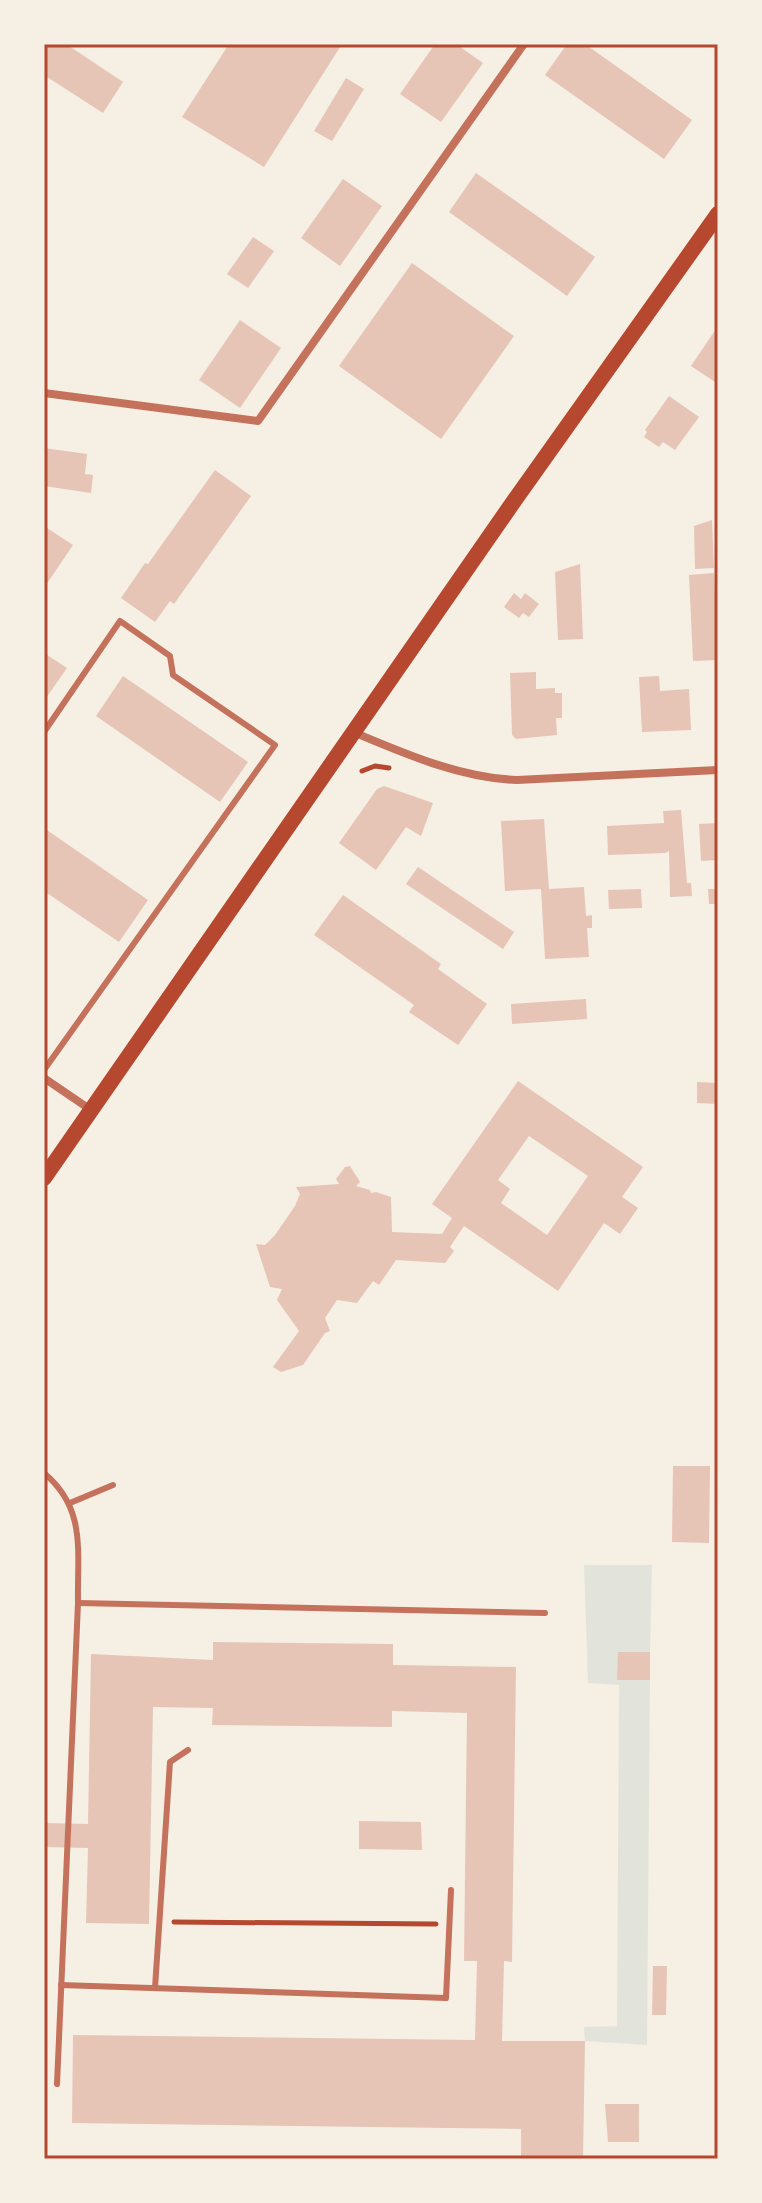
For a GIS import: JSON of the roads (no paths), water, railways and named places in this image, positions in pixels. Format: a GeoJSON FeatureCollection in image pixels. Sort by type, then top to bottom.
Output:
{"type":"FeatureCollection","features":[{"type":"Feature","properties":{"kind":"main road"},"geometry":{"type":"LineString","coordinates":[[44,1178],[718,214]]}},
{"type":"Feature","properties":{"kind":"street"},"geometry":{"type":"LineString","coordinates":[[44,393],[258,421],[524,44]]}},
{"type":"Feature","properties":{"kind":"street"},"geometry":{"type":"LineString","coordinates":[[353,732],[407,755],[493,779],[718,770]]}},
{"type":"Feature","properties":{"kind":"street"},"geometry":{"type":"LineString","coordinates":[[44,1078],[91,1110]]}},
{"type":"Feature","properties":{"kind":"lane"},"geometry":{"type":"LineString","coordinates":[[44,732],[120,621],[170,656],[173,675],[275,745],[44,1070]]}},
{"type":"Feature","properties":{"kind":"lane"},"geometry":{"type":"LineString","coordinates":[[44,1473],[61,1489],[70,1503],[76,1522],[78,1603],[57,2084]]}},
{"type":"Feature","properties":{"kind":"lane"},"geometry":{"type":"LineString","coordinates":[[70,1503],[113,1485]]}},
{"type":"Feature","properties":{"kind":"lane"},"geometry":{"type":"LineString","coordinates":[[78,1603],[545,1613]]}},
{"type":"Feature","properties":{"kind":"lane"},"geometry":{"type":"LineString","coordinates":[[155,1988],[170,1762],[188,1750]]}},
{"type":"Feature","properties":{"kind":"lane"},"geometry":{"type":"LineString","coordinates":[[61,1985],[446,1998],[451,1890]]}}]}
